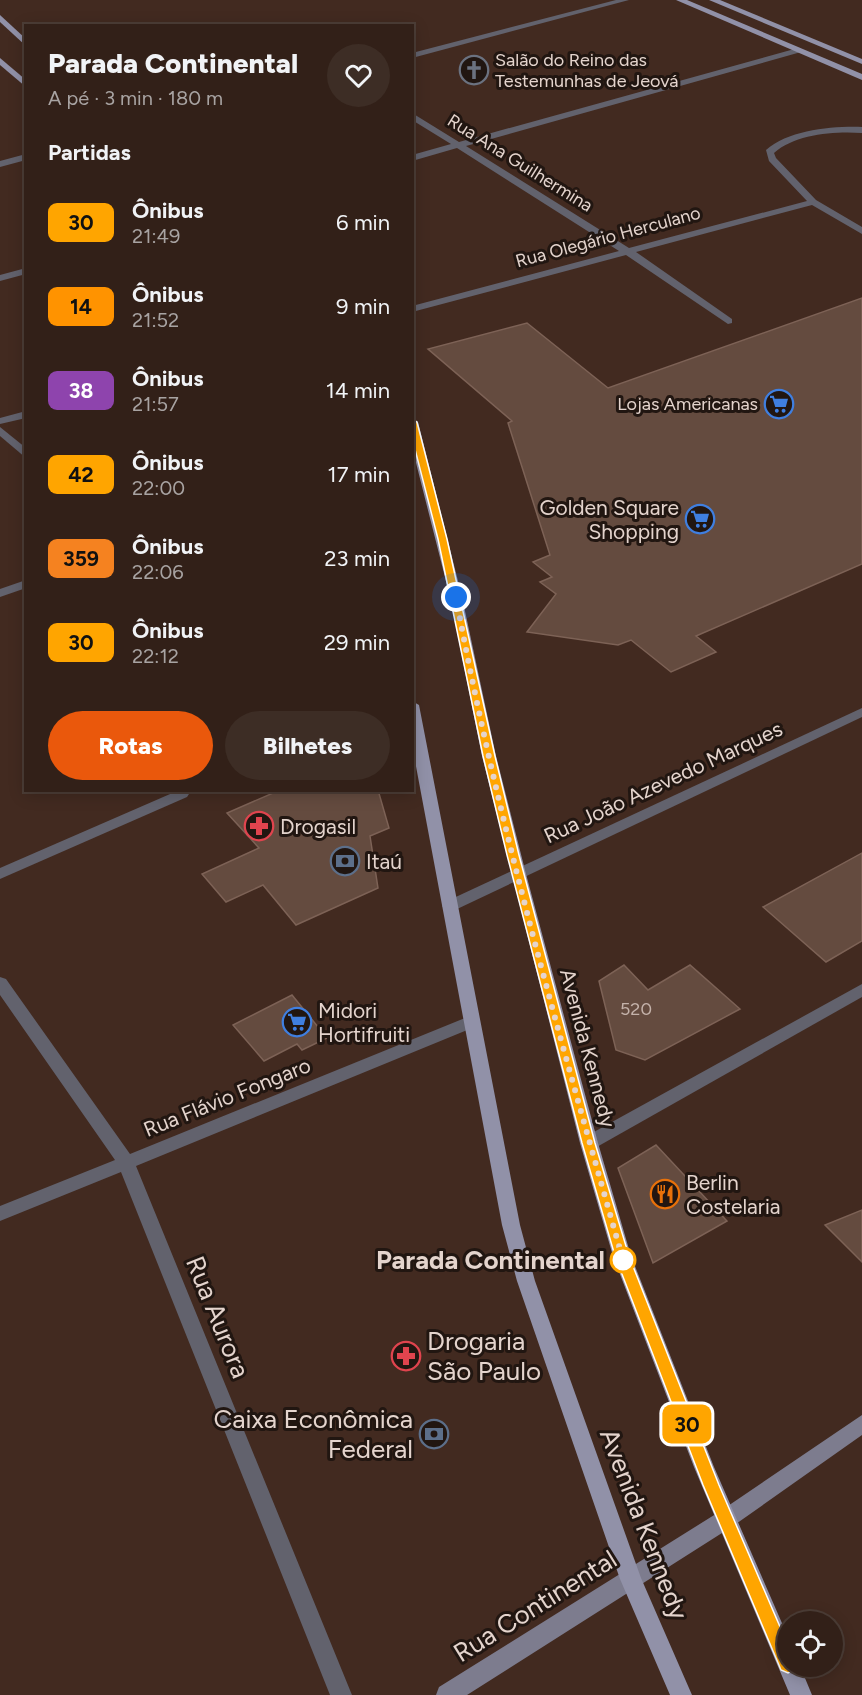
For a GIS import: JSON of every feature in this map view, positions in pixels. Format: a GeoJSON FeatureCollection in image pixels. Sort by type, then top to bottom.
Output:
{"type":"FeatureCollection","features":[{"type":"Feature","properties":{"kind":"main road"},"geometry":{"type":"LineString","coordinates":[[680,0],[862,77]]}},
{"type":"Feature","properties":{"kind":"main road"},"geometry":{"type":"LineString","coordinates":[[713,0],[862,62]]}},
{"type":"Feature","properties":{"kind":"main road"},"geometry":{"type":"LineString","coordinates":[[0,17],[24,42]]}},
{"type":"Feature","properties":{"kind":"main road"},"geometry":{"type":"LineString","coordinates":[[0,60],[24,83]]}},
{"type":"Feature","properties":{"kind":"main road","name":"Avenida Kennedy"},"geometry":{"type":"LineString","coordinates":[[414,430],[448,564],[489,756],[589,1143],[637,1300],[777,1639]]}},
{"type":"Feature","properties":{"kind":"main road","name":"Avenida Kennedy"},"geometry":{"type":"LineString","coordinates":[[414,716],[511,1225],[526,1281],[631,1579],[681,1695]]}},
{"type":"Feature","properties":{"kind":"main road","name":"Avenida Kennedy"},"geometry":{"type":"LineString","coordinates":[[793,1677],[801,1695]]}},
{"type":"Feature","properties":{"kind":"street"},"geometry":{"type":"LineString","coordinates":[[414,55],[625,0]]}},
{"type":"Feature","properties":{"kind":"street"},"geometry":{"type":"LineString","coordinates":[[414,157],[798,50]]}},
{"type":"Feature","properties":{"kind":"street","name":"Rua Ana Guilhermina"},"geometry":{"type":"LineString","coordinates":[[414,117],[461,144],[627,250],[728,321]]}},
{"type":"Feature","properties":{"kind":"street"},"geometry":{"type":"LineString","coordinates":[[862,130],[832,129],[772,148],[769,152],[772,159],[813,202],[862,231]]}},
{"type":"Feature","properties":{"kind":"street"},"geometry":{"type":"LineString","coordinates":[[0,164],[24,158]]}},
{"type":"Feature","properties":{"kind":"street","name":"Rua Olegário Herculano"},"geometry":{"type":"LineString","coordinates":[[414,308],[813,202]]}},
{"type":"Feature","properties":{"kind":"street"},"geometry":{"type":"LineString","coordinates":[[0,278],[24,272]]}},
{"type":"Feature","properties":{"kind":"street"},"geometry":{"type":"LineString","coordinates":[[0,421],[24,415]]}},
{"type":"Feature","properties":{"kind":"street"},"geometry":{"type":"LineString","coordinates":[[0,430],[24,453]]}},
{"type":"Feature","properties":{"kind":"street"},"geometry":{"type":"LineString","coordinates":[[0,593],[24,585]]}},
{"type":"Feature","properties":{"kind":"street","name":"Rua João Azevedo Marques"},"geometry":{"type":"LineString","coordinates":[[450,906],[862,712]]}},
{"type":"Feature","properties":{"kind":"street"},"geometry":{"type":"LineString","coordinates":[[0,874],[182,794]]}},
{"type":"Feature","properties":{"kind":"street","name":"Rua Aurora"},"geometry":{"type":"LineString","coordinates":[[0,983],[126,1162],[341,1695]]}},
{"type":"Feature","properties":{"kind":"street"},"geometry":{"type":"LineString","coordinates":[[589,1143],[862,990]]}},
{"type":"Feature","properties":{"kind":"street","name":"Rua Flávio Fongaro"},"geometry":{"type":"LineString","coordinates":[[0,1214],[471,1022]]}},
{"type":"Feature","properties":{"kind":"street","name":"Rua Continental"},"geometry":{"type":"LineString","coordinates":[[447,1695],[726,1519],[862,1424]]}},
{"type":"Feature","properties":{"kind":"building","name":"Golden Square Shopping"},"geometry":{"type":"Polygon","coordinates":[[[862,298],[862,564],[696,636],[716,652],[671,672],[631,640],[618,645],[527,632],[556,594],[540,582],[552,577],[533,562],[550,555],[508,423],[512,421],[428,349],[527,323],[608,388],[862,298]]]}},
{"type":"Feature","properties":{"kind":"building"},"geometry":{"type":"Polygon","coordinates":[[[275,792],[379,792],[389,828],[370,836],[378,888],[296,925],[263,885],[226,902],[202,874],[259,848],[227,813],[275,792]]]}},
{"type":"Feature","properties":{"kind":"building"},"geometry":{"type":"Polygon","coordinates":[[[862,853],[862,941],[826,962],[763,907],[862,853]]]}},
{"type":"Feature","properties":{"kind":"building"},"geometry":{"type":"Polygon","coordinates":[[[624,965],[648,990],[690,965],[740,1009],[645,1060],[616,1050],[599,981],[624,965]]]}},
{"type":"Feature","properties":{"kind":"building"},"geometry":{"type":"Polygon","coordinates":[[[292,995],[327,1038],[302,1050],[297,1044],[264,1061],[233,1025],[292,995]]]}},
{"type":"Feature","properties":{"kind":"building","name":"Berlin Costelaria"},"geometry":{"type":"Polygon","coordinates":[[[656,1145],[727,1221],[653,1263],[618,1168],[656,1145]]]}},
{"type":"Feature","properties":{"kind":"building"},"geometry":{"type":"Polygon","coordinates":[[[862,1210],[862,1262],[825,1225],[862,1210]]]}},
{"type":"Feature","properties":{"kind":"bus line","name":"30"},"geometry":{"type":"LineString","coordinates":[[414,430],[456,597],[489,756],[513,855],[589,1143],[622,1256],[637,1300],[711,1485],[777,1638]]}},
{"type":"Feature","properties":{"kind":"place","name":"Salão do Reino das Testemunhas de Jeová"},"geometry":{"type":"Point","coordinates":[474,70]}},
{"type":"Feature","properties":{"kind":"place","name":"Lojas Americanas"},"geometry":{"type":"Point","coordinates":[779,404]}},
{"type":"Feature","properties":{"kind":"place","name":"Golden Square Shopping"},"geometry":{"type":"Point","coordinates":[700,519]}},
{"type":"Feature","properties":{"kind":"place","name":"Drogasil"},"geometry":{"type":"Point","coordinates":[259,826]}},
{"type":"Feature","properties":{"kind":"place","name":"Itaú"},"geometry":{"type":"Point","coordinates":[345,861]}},
{"type":"Feature","properties":{"kind":"place","name":"Midori Hortifruiti"},"geometry":{"type":"Point","coordinates":[297,1022]}},
{"type":"Feature","properties":{"kind":"place","name":"Berlin Costelaria"},"geometry":{"type":"Point","coordinates":[665,1194]}},
{"type":"Feature","properties":{"kind":"place","name":"Parada Continental"},"geometry":{"type":"Point","coordinates":[623,1260]}},
{"type":"Feature","properties":{"kind":"place","name":"Drogaria São Paulo"},"geometry":{"type":"Point","coordinates":[406,1356]}},
{"type":"Feature","properties":{"kind":"place","name":"Caixa Econômica Federal"},"geometry":{"type":"Point","coordinates":[434,1434]}},
{"type":"Feature","properties":{"kind":"route"},"geometry":{"type":"LineString","coordinates":[[456,597],[489,756],[513,855],[589,1143],[623,1260]]}}]}
